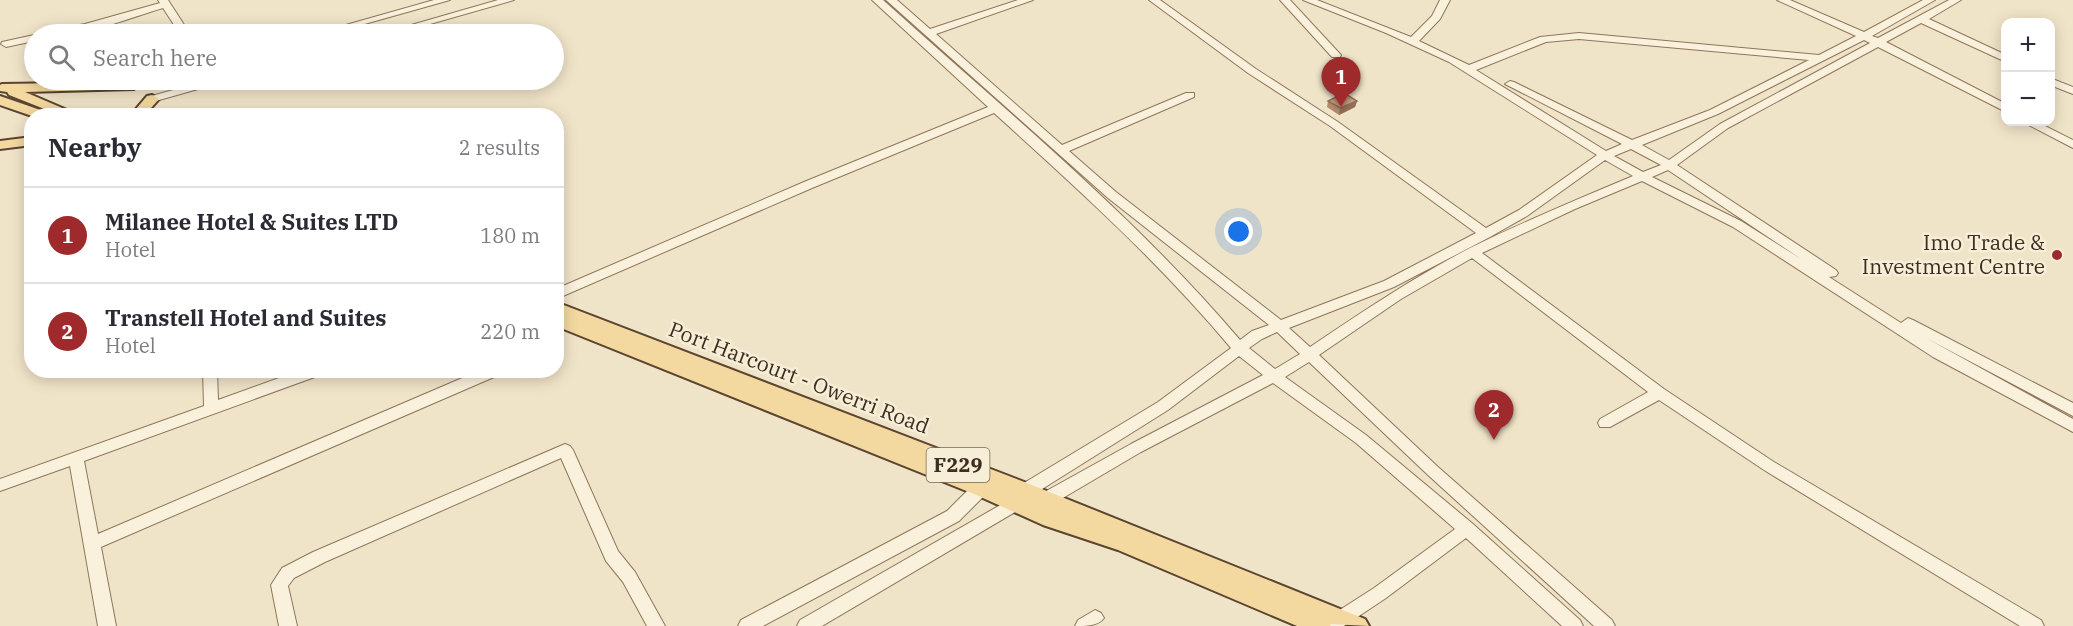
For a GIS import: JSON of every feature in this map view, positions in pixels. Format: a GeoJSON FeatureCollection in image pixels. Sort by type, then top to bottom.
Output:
{"type":"FeatureCollection","features":[{"type":"Feature","properties":{"kind":"main road"},"geometry":{"type":"LineString","coordinates":[[1,91],[27,90]]}},
{"type":"Feature","properties":{"kind":"main road"},"geometry":{"type":"LineString","coordinates":[[1,91],[30,108]]}},
{"type":"Feature","properties":{"kind":"main road"},"geometry":{"type":"LineString","coordinates":[[1,91],[51,108]]}},
{"type":"Feature","properties":{"kind":"main road"},"geometry":{"type":"LineString","coordinates":[[144,108],[152,99]]}},
{"type":"Feature","properties":{"kind":"main road"},"geometry":{"type":"LineString","coordinates":[[0,145],[24,142]]}},
{"type":"Feature","properties":{"kind":"main road","name":"Port Harcourt - Owerri Road"},"geometry":{"type":"LineString","coordinates":[[564,311],[1020,497],[1050,519],[1125,544],[1320,626]]}},
{"type":"Feature","properties":{"kind":"main road","name":"Port Harcourt - Owerri Road"},"geometry":{"type":"LineString","coordinates":[[564,323],[981,488],[1045,500],[1343,624]]}},
{"type":"Feature","properties":{"kind":"street"},"geometry":{"type":"LineString","coordinates":[[368,24],[386,16],[445,0]]}},
{"type":"Feature","properties":{"kind":"street"},"geometry":{"type":"LineString","coordinates":[[424,24],[509,0]]}},
{"type":"Feature","properties":{"kind":"street"},"geometry":{"type":"LineString","coordinates":[[877,0],[1133,234],[1196,297],[1239,348],[1362,439],[1467,529],[1574,626]]}},
{"type":"Feature","properties":{"kind":"street"},"geometry":{"type":"LineString","coordinates":[[891,0],[1112,195],[1278,325],[1442,479],[1606,626]]}},
{"type":"Feature","properties":{"kind":"street"},"geometry":{"type":"LineString","coordinates":[[929,33],[1028,0]]}},
{"type":"Feature","properties":{"kind":"street"},"geometry":{"type":"LineString","coordinates":[[1154,0],[1252,71],[1334,124],[1486,234]]}},
{"type":"Feature","properties":{"kind":"street"},"geometry":{"type":"LineString","coordinates":[[1285,0],[1300,18],[1323,37],[1336,55]]}},
{"type":"Feature","properties":{"kind":"street"},"geometry":{"type":"LineString","coordinates":[[1308,0],[1416,38]]}},
{"type":"Feature","properties":{"kind":"street"},"geometry":{"type":"LineString","coordinates":[[1327,0],[1416,38],[1670,165],[1914,327],[2073,410]]}},
{"type":"Feature","properties":{"kind":"street"},"geometry":{"type":"LineString","coordinates":[[1416,38],[1436,17],[1444,0]]}},
{"type":"Feature","properties":{"kind":"street"},"geometry":{"type":"LineString","coordinates":[[1782,0],[1865,36],[2001,106]]}},
{"type":"Feature","properties":{"kind":"street"},"geometry":{"type":"LineString","coordinates":[[806,626],[854,600],[1163,406],[1257,335],[1278,325],[1371,292],[1523,213],[1605,155],[1705,116],[1865,36],[1929,0],[1943,7]]}},
{"type":"Feature","properties":{"kind":"street"},"geometry":{"type":"LineString","coordinates":[[1045,500],[1136,448],[1274,376],[1310,355],[1396,296],[1473,252],[1571,206],[1670,165],[1724,126],[1956,0]]}},
{"type":"Feature","properties":{"kind":"street"},"geometry":{"type":"LineString","coordinates":[[95,24],[165,2],[179,24]]}},
{"type":"Feature","properties":{"kind":"street"},"geometry":{"type":"LineString","coordinates":[[386,16],[397,22],[396,24]]}},
{"type":"Feature","properties":{"kind":"street"},"geometry":{"type":"LineString","coordinates":[[1921,19],[2001,57]]}},
{"type":"Feature","properties":{"kind":"street"},"geometry":{"type":"LineString","coordinates":[[1473,67],[1544,39],[1579,36],[1819,58]]}},
{"type":"Feature","properties":{"kind":"street"},"geometry":{"type":"LineString","coordinates":[[6,44],[24,40]]}},
{"type":"Feature","properties":{"kind":"street"},"geometry":{"type":"LineString","coordinates":[[1473,67],[1605,155],[1737,224],[1938,352],[2073,426]]}},
{"type":"Feature","properties":{"kind":"street"},"geometry":{"type":"LineString","coordinates":[[2055,83],[2073,91]]}},
{"type":"Feature","properties":{"kind":"street"},"geometry":{"type":"LineString","coordinates":[[152,99],[184,90]]}},
{"type":"Feature","properties":{"kind":"street"},"geometry":{"type":"LineString","coordinates":[[1060,150],[1190,95]]}},
{"type":"Feature","properties":{"kind":"street"},"geometry":{"type":"LineString","coordinates":[[564,292],[808,185],[996,108]]}},
{"type":"Feature","properties":{"kind":"street"},"geometry":{"type":"LineString","coordinates":[[2037,126],[2073,145]]}},
{"type":"Feature","properties":{"kind":"street"},"geometry":{"type":"LineString","coordinates":[[1473,252],[1659,393],[1779,472],[2036,626]]}},
{"type":"Feature","properties":{"kind":"street"},"geometry":{"type":"LineString","coordinates":[[210,378],[211,409]]}},
{"type":"Feature","properties":{"kind":"street"},"geometry":{"type":"LineString","coordinates":[[0,484],[296,378]]}},
{"type":"Feature","properties":{"kind":"street"},"geometry":{"type":"LineString","coordinates":[[91,544],[477,378]]}},
{"type":"Feature","properties":{"kind":"street"},"geometry":{"type":"LineString","coordinates":[[1605,423],[1659,393]]}},
{"type":"Feature","properties":{"kind":"street"},"geometry":{"type":"LineString","coordinates":[[288,626],[279,585],[288,573],[319,557],[565,450],[612,556],[629,577],[656,626]]}},
{"type":"Feature","properties":{"kind":"street"},"geometry":{"type":"LineString","coordinates":[[76,457],[107,626]]}},
{"type":"Feature","properties":{"kind":"street"},"geometry":{"type":"LineString","coordinates":[[747,626],[953,516],[981,488]]}},
{"type":"Feature","properties":{"kind":"street"},"geometry":{"type":"LineString","coordinates":[[1343,624],[1467,529]]}},
{"type":"Feature","properties":{"kind":"building"},"geometry":{"type":"Polygon","coordinates":[[[1344,93],[1357,101],[1340,108],[1328,101],[1344,93]]]}},
{"type":"Feature","properties":{"kind":"place","name":"Milanee Hotel & Suites LTD"},"geometry":{"type":"Point","coordinates":[1341,107]}},
{"type":"Feature","properties":{"kind":"place","name":"Imo Trade & Investment Centre"},"geometry":{"type":"Point","coordinates":[2057,255]}},
{"type":"Feature","properties":{"kind":"place","name":"Transtell Hotel and Suites"},"geometry":{"type":"Point","coordinates":[1494,440]}}]}
